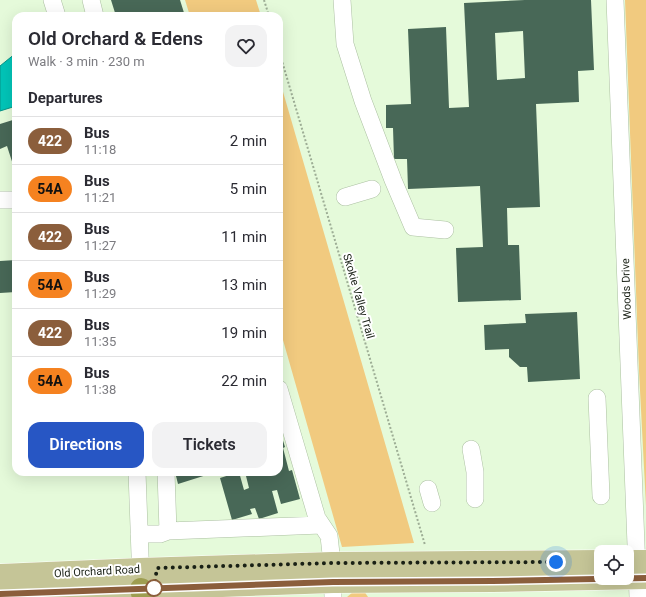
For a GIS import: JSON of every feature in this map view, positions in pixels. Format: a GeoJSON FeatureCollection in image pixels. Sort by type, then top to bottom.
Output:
{"type":"FeatureCollection","features":[{"type":"Feature","properties":{"kind":"main road","name":"Old Orchard Road"},"geometry":{"type":"LineString","coordinates":[[0,594],[333,580],[594,561]]}},
{"type":"Feature","properties":{"kind":"main road","name":"Old Orchard Road"},"geometry":{"type":"LineString","coordinates":[[333,580],[492,581],[638,573]]}},
{"type":"Feature","properties":{"kind":"main road","name":"Old Orchard Road"},"geometry":{"type":"LineString","coordinates":[[0,575],[141,588]]}},
{"type":"Feature","properties":{"kind":"street"},"geometry":{"type":"LineString","coordinates":[[52,0],[56,12]]}},
{"type":"Feature","properties":{"kind":"street"},"geometry":{"type":"LineString","coordinates":[[91,0],[94,12]]}},
{"type":"Feature","properties":{"kind":"street"},"geometry":{"type":"LineString","coordinates":[[342,0],[345,44],[366,108],[393,180],[413,227],[445,230]]}},
{"type":"Feature","properties":{"kind":"street","name":"Woods Drive"},"geometry":{"type":"LineString","coordinates":[[615,0],[638,573]]}},
{"type":"Feature","properties":{"kind":"street"},"geometry":{"type":"LineString","coordinates":[[344,197],[372,189]]}},
{"type":"Feature","properties":{"kind":"street"},"geometry":{"type":"LineString","coordinates":[[0,200],[12,200]]}},
{"type":"Feature","properties":{"kind":"street"},"geometry":{"type":"LineString","coordinates":[[597,398],[601,496]]}},
{"type":"Feature","properties":{"kind":"street"},"geometry":{"type":"LineString","coordinates":[[283,403],[317,518],[329,536],[333,580]]}},
{"type":"Feature","properties":{"kind":"street"},"geometry":{"type":"LineString","coordinates":[[471,449],[475,472],[476,499]]}},
{"type":"Feature","properties":{"kind":"street"},"geometry":{"type":"LineString","coordinates":[[137,476],[141,588]]}},
{"type":"Feature","properties":{"kind":"street"},"geometry":{"type":"LineString","coordinates":[[166,476],[168,532]]}},
{"type":"Feature","properties":{"kind":"street"},"geometry":{"type":"LineString","coordinates":[[139,534],[321,525]]}},
{"type":"Feature","properties":{"kind":"path"},"geometry":{"type":"LineString","coordinates":[[264,0],[268,12]]}},
{"type":"Feature","properties":{"kind":"path","name":"Skokie Valley Trail"},"geometry":{"type":"LineString","coordinates":[[283,65],[424,545]]}},
{"type":"Feature","properties":{"kind":"shaded area"},"geometry":{"type":"Polygon","coordinates":[[[185,0],[256,0],[260,12],[189,12],[185,0]]]}},
{"type":"Feature","properties":{"kind":"shaded area"},"geometry":{"type":"Polygon","coordinates":[[[625,0],[646,0],[646,506],[639,371],[625,0]]]}},
{"type":"Feature","properties":{"kind":"shaded area"},"geometry":{"type":"Polygon","coordinates":[[[283,92],[414,543],[342,547],[283,340],[283,92]]]}},
{"type":"Feature","properties":{"kind":"shaded area"},"geometry":{"type":"Polygon","coordinates":[[[364,591],[368,597],[347,597],[353,592],[364,591]]]}},
{"type":"Feature","properties":{"kind":"water"},"geometry":{"type":"Polygon","coordinates":[[[12,56],[12,107],[0,111],[0,66],[12,56]]]}},
{"type":"Feature","properties":{"kind":"building"},"geometry":{"type":"Polygon","coordinates":[[[111,0],[180,0],[184,12],[115,12],[111,0]]]}},
{"type":"Feature","properties":{"kind":"building"},"geometry":{"type":"Polygon","coordinates":[[[525,0],[591,0],[594,70],[578,71],[579,102],[536,104],[540,207],[507,208],[508,245],[519,245],[521,300],[458,302],[456,248],[483,247],[480,186],[408,189],[407,159],[394,159],[393,128],[386,128],[386,105],[411,104],[408,29],[446,27],[449,108],[469,107],[464,3],[525,0]],[[523,31],[495,33],[497,80],[525,78],[523,31]]]}},
{"type":"Feature","properties":{"kind":"building"},"geometry":{"type":"Polygon","coordinates":[[[12,120],[12,162],[7,146],[0,149],[0,124],[12,120]]]}},
{"type":"Feature","properties":{"kind":"building"},"geometry":{"type":"Polygon","coordinates":[[[12,260],[12,292],[0,293],[0,261],[12,260]]]}},
{"type":"Feature","properties":{"kind":"building"},"geometry":{"type":"Polygon","coordinates":[[[577,312],[580,379],[528,382],[527,367],[520,367],[509,357],[509,349],[485,350],[484,325],[526,323],[525,314],[577,312]]]}},
{"type":"Feature","properties":{"kind":"building"},"geometry":{"type":"Polygon","coordinates":[[[283,448],[289,471],[292,470],[300,499],[281,504],[277,490],[272,491],[278,513],[259,519],[255,508],[250,509],[252,514],[232,520],[220,478],[226,476],[240,476],[244,490],[249,488],[246,476],[283,476],[283,448]]]}},
{"type":"Feature","properties":{"kind":"building"},"geometry":{"type":"Polygon","coordinates":[[[176,476],[203,476],[178,484],[176,476]]]}},
{"type":"Feature","properties":{"kind":"bus line","name":"422"},"geometry":{"type":"LineString","coordinates":[[0,594],[333,582],[646,578]]}},
{"type":"Feature","properties":{"kind":"route"},"geometry":{"type":"LineString","coordinates":[[154,588],[157,568],[332,563],[556,562]]}}]}
